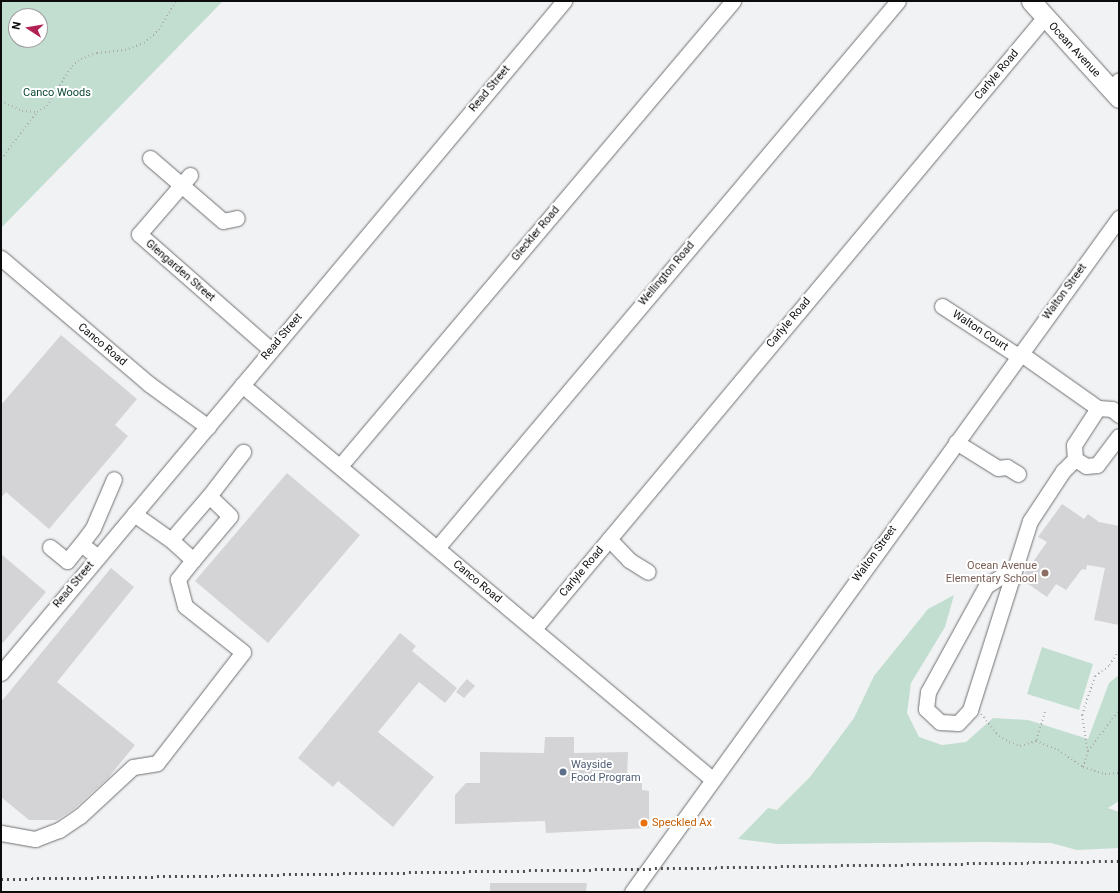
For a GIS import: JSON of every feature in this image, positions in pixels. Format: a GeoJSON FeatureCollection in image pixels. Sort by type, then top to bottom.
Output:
{"type":"FeatureCollection","features":[{"type":"Feature","properties":{"kind":"main road","name":"Ocean Avenue"},"geometry":{"type":"LineString","coordinates":[[1030,1],[1044,18],[1117,89]]}},
{"type":"Feature","properties":{"kind":"street","name":"Read Street"},"geometry":{"type":"LineString","coordinates":[[1,674],[564,1]]}},
{"type":"Feature","properties":{"kind":"street","name":"Gleckler Road"},"geometry":{"type":"LineString","coordinates":[[340,466],[733,1]]}},
{"type":"Feature","properties":{"kind":"street","name":"Wellington Road"},"geometry":{"type":"LineString","coordinates":[[437,548],[898,1]]}},
{"type":"Feature","properties":{"kind":"street","name":"Carlyle Road"},"geometry":{"type":"LineString","coordinates":[[534,629],[1044,18]]}},
{"type":"Feature","properties":{"kind":"street"},"geometry":{"type":"LineString","coordinates":[[150,158],[186,180],[223,221],[237,218]]}},
{"type":"Feature","properties":{"kind":"street","name":"Glengarden Street"},"geometry":{"type":"LineString","coordinates":[[186,180],[139,234],[271,350]]}},
{"type":"Feature","properties":{"kind":"street","name":"Walton Street"},"geometry":{"type":"LineString","coordinates":[[639,890],[712,779],[1119,218]]}},
{"type":"Feature","properties":{"kind":"street","name":"Canco Road"},"geometry":{"type":"LineString","coordinates":[[1,258],[149,384],[208,427]]}},
{"type":"Feature","properties":{"kind":"street","name":"Walton Court"},"geometry":{"type":"LineString","coordinates":[[942,306],[1019,354],[1098,408]]}},
{"type":"Feature","properties":{"kind":"street","name":"Canco Road"},"geometry":{"type":"LineString","coordinates":[[242,385],[712,779]]}},
{"type":"Feature","properties":{"kind":"street"},"geometry":{"type":"LineString","coordinates":[[1013,569],[986,586],[928,692],[926,709],[940,722],[958,723],[970,710],[1004,606],[1013,569],[1030,521],[1063,471],[1075,459],[1074,445],[1098,408],[1112,409],[1119,415]]}},
{"type":"Feature","properties":{"kind":"street"},"geometry":{"type":"LineString","coordinates":[[1075,459],[1086,466],[1097,465],[1119,436]]}},
{"type":"Feature","properties":{"kind":"street"},"geometry":{"type":"LineString","coordinates":[[956,442],[998,468],[1007,467],[1018,474]]}},
{"type":"Feature","properties":{"kind":"street"},"geometry":{"type":"LineString","coordinates":[[171,540],[243,452]]}},
{"type":"Feature","properties":{"kind":"street"},"geometry":{"type":"LineString","coordinates":[[50,547],[67,561],[93,528],[114,478]]}},
{"type":"Feature","properties":{"kind":"street"},"geometry":{"type":"LineString","coordinates":[[1,833],[34,839],[59,830],[80,816],[133,766],[156,763],[243,652],[185,606],[178,579],[230,516],[208,496]]}},
{"type":"Feature","properties":{"kind":"street"},"geometry":{"type":"LineString","coordinates":[[134,514],[171,540],[194,560]]}},
{"type":"Feature","properties":{"kind":"street"},"geometry":{"type":"LineString","coordinates":[[609,539],[629,560],[648,572]]}},
{"type":"Feature","properties":{"kind":"street"},"geometry":{"type":"LineString","coordinates":[[81,544],[98,557]]}},
{"type":"Feature","properties":{"kind":"path"},"geometry":{"type":"LineString","coordinates":[[1,159],[37,112],[47,106],[72,66],[81,59],[97,53],[125,50],[144,43],[159,30],[176,1]]}},
{"type":"Feature","properties":{"kind":"path"},"geometry":{"type":"LineString","coordinates":[[1,100],[22,112],[37,112]]}},
{"type":"Feature","properties":{"kind":"path"},"geometry":{"type":"LineString","coordinates":[[1088,751],[1082,715],[1095,676],[1114,661],[1119,651]]}},
{"type":"Feature","properties":{"kind":"path"},"geometry":{"type":"LineString","coordinates":[[1083,767],[1088,751],[1119,710]]}},
{"type":"Feature","properties":{"kind":"path"},"geometry":{"type":"LineString","coordinates":[[1036,741],[1045,712]]}},
{"type":"Feature","properties":{"kind":"path"},"geometry":{"type":"LineString","coordinates":[[980,713],[999,736],[1009,742],[1020,746],[1036,741],[1058,750],[1083,767],[1105,774],[1119,773]]}},
{"type":"Feature","properties":{"kind":"green space","name":"Canco Woods"},"geometry":{"type":"Polygon","coordinates":[[[1,1],[223,1],[1,228],[1,1]]]}},
{"type":"Feature","properties":{"kind":"green space"},"geometry":{"type":"Polygon","coordinates":[[[954,595],[945,627],[911,683],[907,713],[919,737],[942,745],[966,742],[993,718],[1028,720],[1088,739],[1109,683],[1119,675],[1119,801],[1108,808],[1119,812],[1119,848],[1077,850],[1051,843],[985,842],[778,844],[738,839],[768,808],[777,810],[810,777],[854,718],[874,676],[928,609],[954,595]]]}},
{"type":"Feature","properties":{"kind":"green space"},"geometry":{"type":"Polygon","coordinates":[[[1042,647],[1093,664],[1079,710],[1027,694],[1042,647]]]}},
{"type":"Feature","properties":{"kind":"building"},"geometry":{"type":"Polygon","coordinates":[[[61,335],[137,399],[115,425],[128,436],[49,529],[6,492],[1,498],[1,405],[61,335]]]}},
{"type":"Feature","properties":{"kind":"building"},"geometry":{"type":"Polygon","coordinates":[[[287,473],[360,535],[268,643],[195,581],[287,473]]]}},
{"type":"Feature","properties":{"kind":"building"},"geometry":{"type":"Polygon","coordinates":[[[1062,504],[1084,519],[1088,514],[1099,522],[1119,526],[1119,625],[1094,620],[1105,568],[1087,565],[1086,570],[1082,569],[1066,590],[1056,584],[1047,597],[1021,579],[1047,542],[1038,537],[1062,504]]]}},
{"type":"Feature","properties":{"kind":"building"},"geometry":{"type":"Polygon","coordinates":[[[1,554],[46,592],[1,645],[1,554]]]}},
{"type":"Feature","properties":{"kind":"building"},"geometry":{"type":"Polygon","coordinates":[[[111,568],[134,587],[57,682],[135,745],[108,778],[74,809],[57,820],[29,820],[1,797],[1,702],[111,568]]]}},
{"type":"Feature","properties":{"kind":"building"},"geometry":{"type":"Polygon","coordinates":[[[400,633],[416,646],[412,651],[457,688],[445,703],[419,682],[378,732],[434,777],[393,827],[338,781],[333,787],[298,758],[400,633]]]}},
{"type":"Feature","properties":{"kind":"building"},"geometry":{"type":"Polygon","coordinates":[[[467,679],[475,686],[464,698],[456,692],[467,679]]]}},
{"type":"Feature","properties":{"kind":"building"},"geometry":{"type":"Polygon","coordinates":[[[545,737],[574,737],[574,753],[628,752],[627,776],[635,775],[636,780],[642,780],[642,790],[649,791],[649,828],[546,833],[545,821],[455,824],[455,795],[466,783],[480,783],[480,752],[544,753],[545,737]]]}},
{"type":"Feature","properties":{"kind":"building"},"geometry":{"type":"Polygon","coordinates":[[[490,883],[587,883],[586,892],[490,892],[490,883]]]}},
{"type":"Feature","properties":{"kind":"railway"},"geometry":{"type":"LineString","coordinates":[[1,879],[1119,861]]}},
{"type":"Feature","properties":{"kind":"place","name":"Ocean Avenue Elementary School"},"geometry":{"type":"Point","coordinates":[1045,573]}},
{"type":"Feature","properties":{"kind":"place","name":"Wayside Food Program"},"geometry":{"type":"Point","coordinates":[563,772]}},
{"type":"Feature","properties":{"kind":"place","name":"Speckled Ax"},"geometry":{"type":"Point","coordinates":[644,823]}}]}
